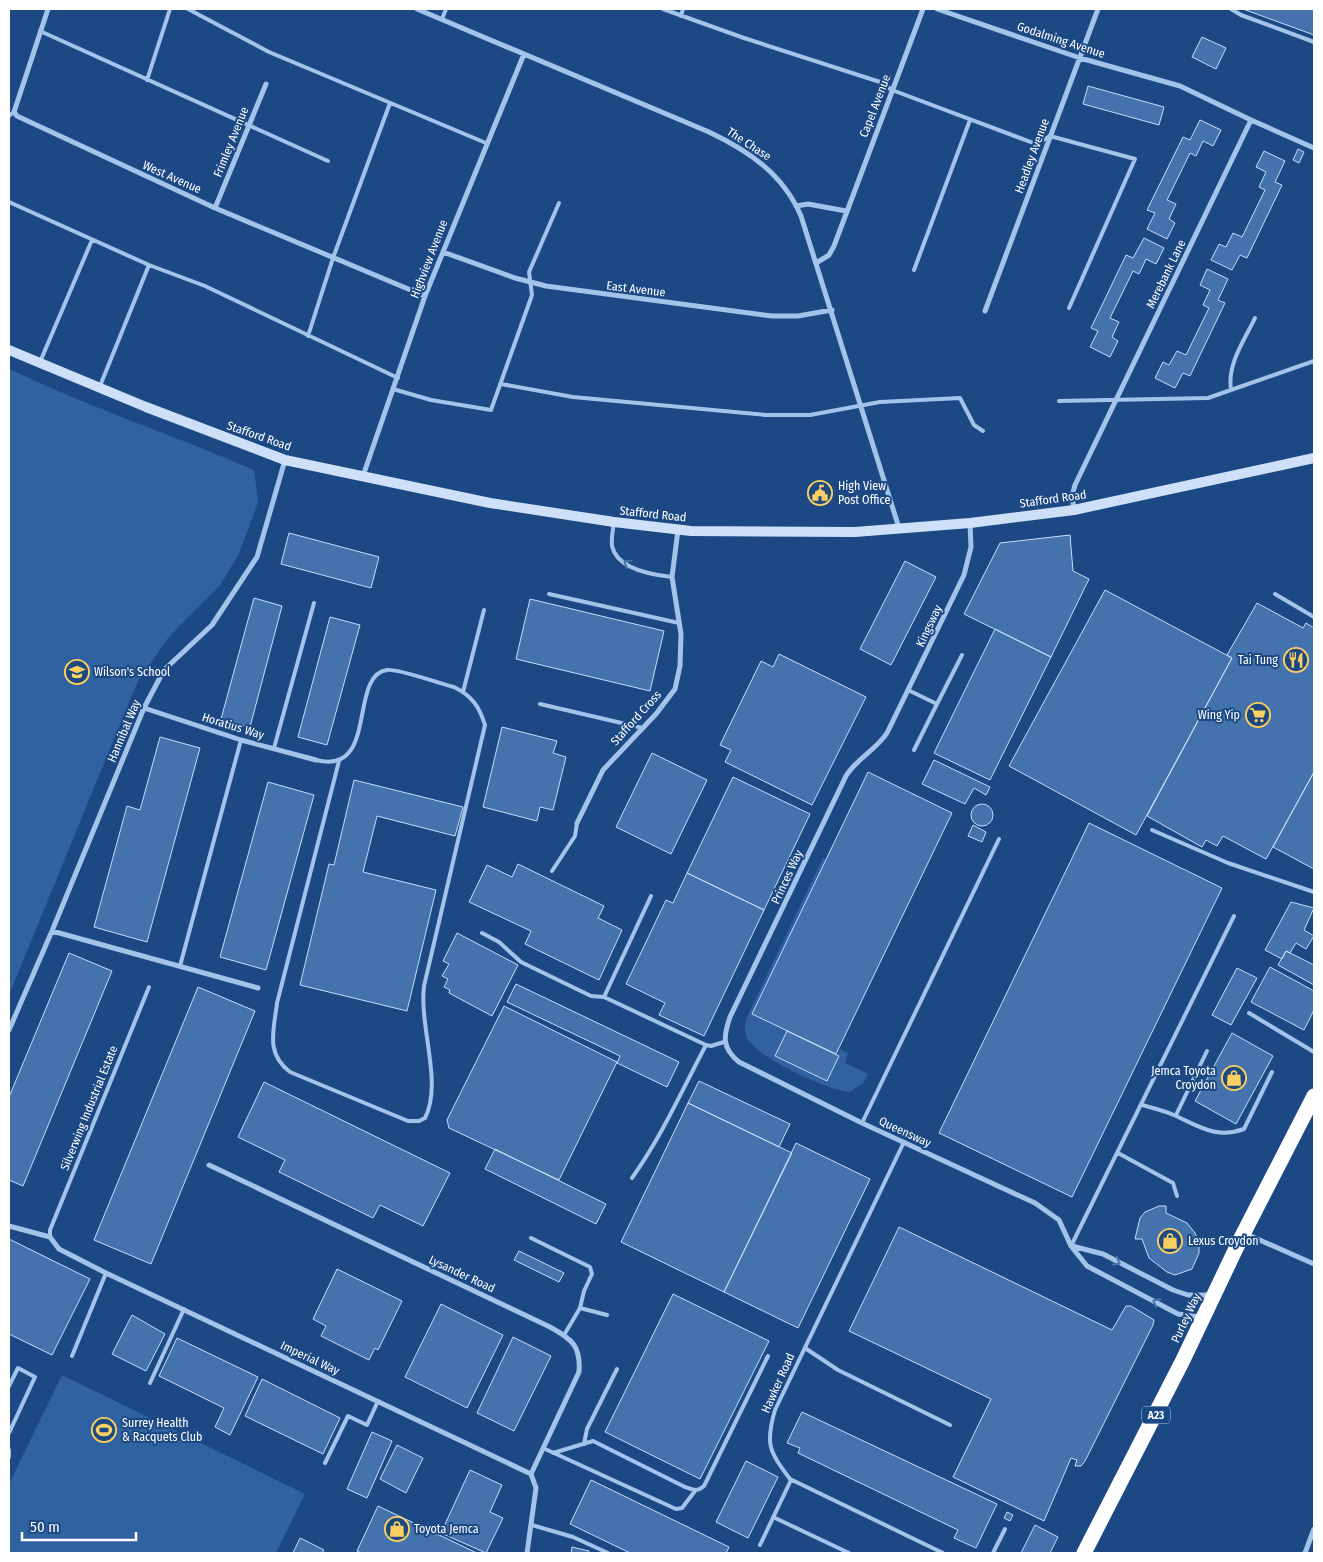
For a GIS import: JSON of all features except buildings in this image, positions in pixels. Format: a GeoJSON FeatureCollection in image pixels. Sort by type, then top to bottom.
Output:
{"type":"FeatureCollection","features":[{"type":"Feature","properties":{"kind":"highway","name":"Purley Way"},"geometry":{"type":"LineString","coordinates":[[1084,1553],[1183,1360],[1202,1317],[1314,1096]]}},
{"type":"Feature","properties":{"kind":"main road","name":"Stafford Road"},"geometry":{"type":"LineString","coordinates":[[9,350],[99,388],[285,460],[490,503],[678,530],[813,532],[900,529],[970,523],[1074,510],[1266,470],[1314,458]]}},
{"type":"Feature","properties":{"kind":"street"},"geometry":{"type":"LineString","coordinates":[[14,112],[48,9]]}},
{"type":"Feature","properties":{"kind":"street","name":"The Chase"},"geometry":{"type":"LineString","coordinates":[[418,9],[709,132],[740,147],[773,173],[796,206],[832,310],[900,529]]}},
{"type":"Feature","properties":{"kind":"street","name":"Capel Avenue"},"geometry":{"type":"LineString","coordinates":[[816,263],[831,252],[923,9]]}},
{"type":"Feature","properties":{"kind":"street","name":"Godalming Avenue"},"geometry":{"type":"LineString","coordinates":[[937,9],[1080,58],[1180,86],[1251,120]]}},
{"type":"Feature","properties":{"kind":"street","name":"Headley Avenue"},"geometry":{"type":"LineString","coordinates":[[985,311],[1098,9]]}},
{"type":"Feature","properties":{"kind":"street","name":"Highview Avenue"},"geometry":{"type":"LineString","coordinates":[[363,476],[425,296],[524,54]]}},
{"type":"Feature","properties":{"kind":"street","name":"Frimley Avenue"},"geometry":{"type":"LineString","coordinates":[[215,208],[266,84]]}},
{"type":"Feature","properties":{"kind":"street","name":"West Avenue"},"geometry":{"type":"LineString","coordinates":[[14,112],[30,124],[215,208],[425,296]]}},
{"type":"Feature","properties":{"kind":"street"},"geometry":{"type":"LineString","coordinates":[[1251,120],[1314,148]]}},
{"type":"Feature","properties":{"kind":"street","name":"Merebank Lane"},"geometry":{"type":"LineString","coordinates":[[1074,510],[1072,496],[1075,485],[1251,120]]}},
{"type":"Feature","properties":{"kind":"street"},"geometry":{"type":"LineString","coordinates":[[796,206],[808,204],[846,211]]}},
{"type":"Feature","properties":{"kind":"street","name":"East Avenue"},"geometry":{"type":"LineString","coordinates":[[443,252],[531,283],[772,316],[798,316],[832,310]]}},
{"type":"Feature","properties":{"kind":"street","name":"Hannibal Way"},"geometry":{"type":"LineString","coordinates":[[9,1030],[11,1020],[52,931],[144,708],[164,670],[212,625],[257,557],[285,460]]}},
{"type":"Feature","properties":{"kind":"street","name":"Kingsway"},"geometry":{"type":"LineString","coordinates":[[887,732],[964,575],[971,548],[970,523]]}},
{"type":"Feature","properties":{"kind":"street","name":"Stafford Cross"},"geometry":{"type":"LineString","coordinates":[[577,822],[604,770],[676,689],[680,666],[679,623],[672,577],[678,530]]}},
{"type":"Feature","properties":{"kind":"street","name":"Horatius Way"},"geometry":{"type":"LineString","coordinates":[[144,708],[241,740],[316,760]]}},
{"type":"Feature","properties":{"kind":"street","name":"Princes Way"},"geometry":{"type":"LineString","coordinates":[[724,1042],[730,1017],[846,776],[855,764],[873,749],[887,732]]}},
{"type":"Feature","properties":{"kind":"street"},"geometry":{"type":"LineString","coordinates":[[52,931],[258,988]]}},
{"type":"Feature","properties":{"kind":"street","name":"Queensway"},"geometry":{"type":"LineString","coordinates":[[724,1042],[726,1049],[739,1062],[1008,1190],[1052,1214],[1058,1220],[1071,1246],[1087,1266],[1178,1314],[1202,1317]]}},
{"type":"Feature","properties":{"kind":"street","name":"Lysander Road"},"geometry":{"type":"LineString","coordinates":[[209,1165],[564,1335],[574,1344],[580,1356],[579,1372],[531,1474]]}},
{"type":"Feature","properties":{"kind":"street","name":"Imperial Way"},"geometry":{"type":"LineString","coordinates":[[9,1226],[50,1237],[60,1248],[106,1272],[531,1474]]}},
{"type":"Feature","properties":{"kind":"street"},"geometry":{"type":"LineString","coordinates":[[1244,1233],[1314,1264]]}},
{"type":"Feature","properties":{"kind":"street"},"geometry":{"type":"LineString","coordinates":[[1071,1246],[1103,1254],[1173,1290],[1188,1294],[1214,1295]]}},
{"type":"Feature","properties":{"kind":"street"},"geometry":{"type":"LineString","coordinates":[[527,1553],[536,1488],[531,1474]]}},
{"type":"Feature","properties":{"kind":"street"},"geometry":{"type":"LineString","coordinates":[[1305,1553],[1314,1529]]}},
{"type":"Feature","properties":{"kind":"lane"},"geometry":{"type":"LineString","coordinates":[[146,80],[170,9]]}},
{"type":"Feature","properties":{"kind":"lane"},"geometry":{"type":"LineString","coordinates":[[188,9],[269,52],[486,143]]}},
{"type":"Feature","properties":{"kind":"lane"},"geometry":{"type":"LineString","coordinates":[[442,19],[446,9]]}},
{"type":"Feature","properties":{"kind":"lane"},"geometry":{"type":"LineString","coordinates":[[663,9],[880,82],[892,90],[1036,144],[1050,136],[1135,159],[1069,308]]}},
{"type":"Feature","properties":{"kind":"lane"},"geometry":{"type":"LineString","coordinates":[[680,16],[683,9]]}},
{"type":"Feature","properties":{"kind":"lane"},"geometry":{"type":"LineString","coordinates":[[1231,9],[1240,15],[1314,42]]}},
{"type":"Feature","properties":{"kind":"lane"},"geometry":{"type":"LineString","coordinates":[[40,31],[328,161]]}},
{"type":"Feature","properties":{"kind":"lane"},"geometry":{"type":"LineString","coordinates":[[308,336],[390,103]]}},
{"type":"Feature","properties":{"kind":"lane"},"geometry":{"type":"LineString","coordinates":[[9,116],[14,112]]}},
{"type":"Feature","properties":{"kind":"lane"},"geometry":{"type":"LineString","coordinates":[[914,270],[970,120]]}},
{"type":"Feature","properties":{"kind":"lane"},"geometry":{"type":"LineString","coordinates":[[9,202],[150,265],[205,286],[398,378]]}},
{"type":"Feature","properties":{"kind":"lane"},"geometry":{"type":"LineString","coordinates":[[393,389],[431,400],[491,410],[532,295],[529,272],[559,203]]}},
{"type":"Feature","properties":{"kind":"lane"},"geometry":{"type":"LineString","coordinates":[[40,364],[92,240]]}},
{"type":"Feature","properties":{"kind":"lane"},"geometry":{"type":"LineString","coordinates":[[99,388],[150,265]]}},
{"type":"Feature","properties":{"kind":"lane"},"geometry":{"type":"LineString","coordinates":[[1231,390],[1229,377],[1232,365],[1255,318]]}},
{"type":"Feature","properties":{"kind":"lane"},"geometry":{"type":"LineString","coordinates":[[1060,401],[1208,398],[1314,361]]}},
{"type":"Feature","properties":{"kind":"lane"},"geometry":{"type":"LineString","coordinates":[[501,384],[599,400],[766,415],[810,415],[862,405],[960,398],[974,425],[983,431]]}},
{"type":"Feature","properties":{"kind":"lane"},"geometry":{"type":"LineString","coordinates":[[614,522],[612,546],[624,562],[638,569],[672,577]]}},
{"type":"Feature","properties":{"kind":"lane"},"geometry":{"type":"LineString","coordinates":[[549,594],[679,623]]}},
{"type":"Feature","properties":{"kind":"lane"},"geometry":{"type":"LineString","coordinates":[[1275,594],[1314,616]]}},
{"type":"Feature","properties":{"kind":"lane"},"geometry":{"type":"LineString","coordinates":[[274,748],[314,603]]}},
{"type":"Feature","properties":{"kind":"lane"},"geometry":{"type":"LineString","coordinates":[[463,692],[484,610]]}},
{"type":"Feature","properties":{"kind":"lane"},"geometry":{"type":"LineString","coordinates":[[914,750],[962,655]]}},
{"type":"Feature","properties":{"kind":"lane"},"geometry":{"type":"LineString","coordinates":[[387,669],[454,687],[463,692],[473,699],[481,712],[485,725],[424,986],[422,1005],[432,1085],[432,1100],[426,1118],[418,1121],[408,1121],[290,1072],[279,1063],[275,1054],[273,1043],[277,1003],[339,761],[358,737],[370,683],[377,674],[387,669]]}},
{"type":"Feature","properties":{"kind":"lane"},"geometry":{"type":"LineString","coordinates":[[908,690],[937,704]]}},
{"type":"Feature","properties":{"kind":"lane"},"geometry":{"type":"LineString","coordinates":[[540,704],[642,728]]}},
{"type":"Feature","properties":{"kind":"lane"},"geometry":{"type":"LineString","coordinates":[[180,966],[241,740]]}},
{"type":"Feature","properties":{"kind":"lane"},"geometry":{"type":"LineString","coordinates":[[316,760],[326,763],[339,761]]}},
{"type":"Feature","properties":{"kind":"lane"},"geometry":{"type":"LineString","coordinates":[[552,871],[575,836],[577,822]]}},
{"type":"Feature","properties":{"kind":"lane"},"geometry":{"type":"LineString","coordinates":[[1152,830],[1228,863],[1314,892]]}},
{"type":"Feature","properties":{"kind":"lane"},"geometry":{"type":"LineString","coordinates":[[862,1122],[999,840]]}},
{"type":"Feature","properties":{"kind":"lane"},"geometry":{"type":"LineString","coordinates":[[604,997],[651,896]]}},
{"type":"Feature","properties":{"kind":"lane"},"geometry":{"type":"LineString","coordinates":[[1071,1246],[1234,916]]}},
{"type":"Feature","properties":{"kind":"lane"},"geometry":{"type":"LineString","coordinates":[[482,933],[500,942],[521,962],[591,996],[604,997],[706,1045],[711,1046],[724,1042]]}},
{"type":"Feature","properties":{"kind":"lane","name":"Silverwing Industrial Estate"},"geometry":{"type":"LineString","coordinates":[[50,1237],[50,1230],[149,987]]}},
{"type":"Feature","properties":{"kind":"lane"},"geometry":{"type":"LineString","coordinates":[[1249,1012],[1314,1052]]}},
{"type":"Feature","properties":{"kind":"lane"},"geometry":{"type":"LineString","coordinates":[[632,1178],[652,1151],[706,1045]]}},
{"type":"Feature","properties":{"kind":"lane"},"geometry":{"type":"LineString","coordinates":[[1176,1115],[1207,1051]]}},
{"type":"Feature","properties":{"kind":"lane"},"geometry":{"type":"LineString","coordinates":[[1142,1105],[1176,1115],[1189,1123],[1213,1131],[1230,1134],[1244,1129],[1272,1072]]}},
{"type":"Feature","properties":{"kind":"lane","name":"Hawker Road"},"geometry":{"type":"LineString","coordinates":[[904,1142],[775,1410],[768,1433],[773,1457],[791,1480],[943,1553]]}},
{"type":"Feature","properties":{"kind":"lane"},"geometry":{"type":"LineString","coordinates":[[1118,1152],[1173,1183],[1176,1196]]}},
{"type":"Feature","properties":{"kind":"lane"},"geometry":{"type":"LineString","coordinates":[[531,1238],[590,1267],[592,1274],[584,1290],[580,1308],[564,1335]]}},
{"type":"Feature","properties":{"kind":"lane"},"geometry":{"type":"LineString","coordinates":[[72,1356],[106,1272]]}},
{"type":"Feature","properties":{"kind":"lane"},"geometry":{"type":"LineString","coordinates":[[580,1308],[607,1315]]}},
{"type":"Feature","properties":{"kind":"lane"},"geometry":{"type":"LineString","coordinates":[[150,1383],[184,1309]]}},
{"type":"Feature","properties":{"kind":"lane"},"geometry":{"type":"LineString","coordinates":[[805,1348],[838,1370],[950,1425]]}},
{"type":"Feature","properties":{"kind":"lane"},"geometry":{"type":"LineString","coordinates":[[543,1448],[676,1509],[682,1508],[695,1491],[704,1486],[768,1356]]}},
{"type":"Feature","properties":{"kind":"lane"},"geometry":{"type":"LineString","coordinates":[[9,1386],[18,1368],[35,1378],[9,1433]]}},
{"type":"Feature","properties":{"kind":"lane"},"geometry":{"type":"LineString","coordinates":[[584,1444],[587,1429],[617,1369]]}},
{"type":"Feature","properties":{"kind":"lane"},"geometry":{"type":"LineString","coordinates":[[325,1463],[348,1416],[367,1425],[378,1401]]}},
{"type":"Feature","properties":{"kind":"lane"},"geometry":{"type":"LineString","coordinates":[[553,1453],[593,1441],[695,1491]]}},
{"type":"Feature","properties":{"kind":"lane"},"geometry":{"type":"LineString","coordinates":[[9,1450],[9,1457]]}},
{"type":"Feature","properties":{"kind":"lane"},"geometry":{"type":"LineString","coordinates":[[760,1545],[791,1480]]}},
{"type":"Feature","properties":{"kind":"lane"},"geometry":{"type":"LineString","coordinates":[[773,1517],[849,1553]]}},
{"type":"Feature","properties":{"kind":"lane"},"geometry":{"type":"LineString","coordinates":[[532,1525],[574,1537],[608,1553]]}},
{"type":"Feature","properties":{"kind":"lane"},"geometry":{"type":"LineString","coordinates":[[993,1553],[1005,1529]]}},
{"type":"Feature","properties":{"kind":"shaded area","name":"Wilson's School"},"geometry":{"type":"Polygon","coordinates":[[[9,369],[70,396],[254,470],[258,502],[238,556],[220,585],[168,638],[137,683],[9,995],[9,369]]]}},
{"type":"Feature","properties":{"kind":"shaded area"},"geometry":{"type":"Polygon","coordinates":[[[823,858],[826,860],[787,1031],[775,1056],[827,1081],[840,1049],[848,1053],[845,1063],[868,1074],[863,1083],[850,1092],[810,1080],[779,1064],[754,1046],[747,1038],[745,1031],[746,1019],[823,858]]]}},
{"type":"Feature","properties":{"kind":"shaded area","name":"Surrey Health & Racquets Club"},"geometry":{"type":"Polygon","coordinates":[[[62,1375],[305,1494],[276,1553],[9,1553],[9,1484],[62,1375]]]}},
{"type":"Feature","properties":{"kind":"place","name":"High View Post Office"},"geometry":{"type":"Point","coordinates":[820,493]}},
{"type":"Feature","properties":{"kind":"place","name":"Tai Tung"},"geometry":{"type":"Point","coordinates":[1296,660]}},
{"type":"Feature","properties":{"kind":"place","name":"Wilson's School"},"geometry":{"type":"Point","coordinates":[77,672]}},
{"type":"Feature","properties":{"kind":"place","name":"Wing Yip"},"geometry":{"type":"Point","coordinates":[1258,715]}},
{"type":"Feature","properties":{"kind":"place","name":"Jemca Toyota Croydon"},"geometry":{"type":"Point","coordinates":[1234,1078]}},
{"type":"Feature","properties":{"kind":"place","name":"Lexus Croydon"},"geometry":{"type":"Point","coordinates":[1170,1241]}},
{"type":"Feature","properties":{"kind":"place","name":"Surrey Health & Racquets Club"},"geometry":{"type":"Point","coordinates":[104,1430]}},
{"type":"Feature","properties":{"kind":"place","name":"Toyota Jemca"},"geometry":{"type":"Point","coordinates":[397,1529]}}]}
